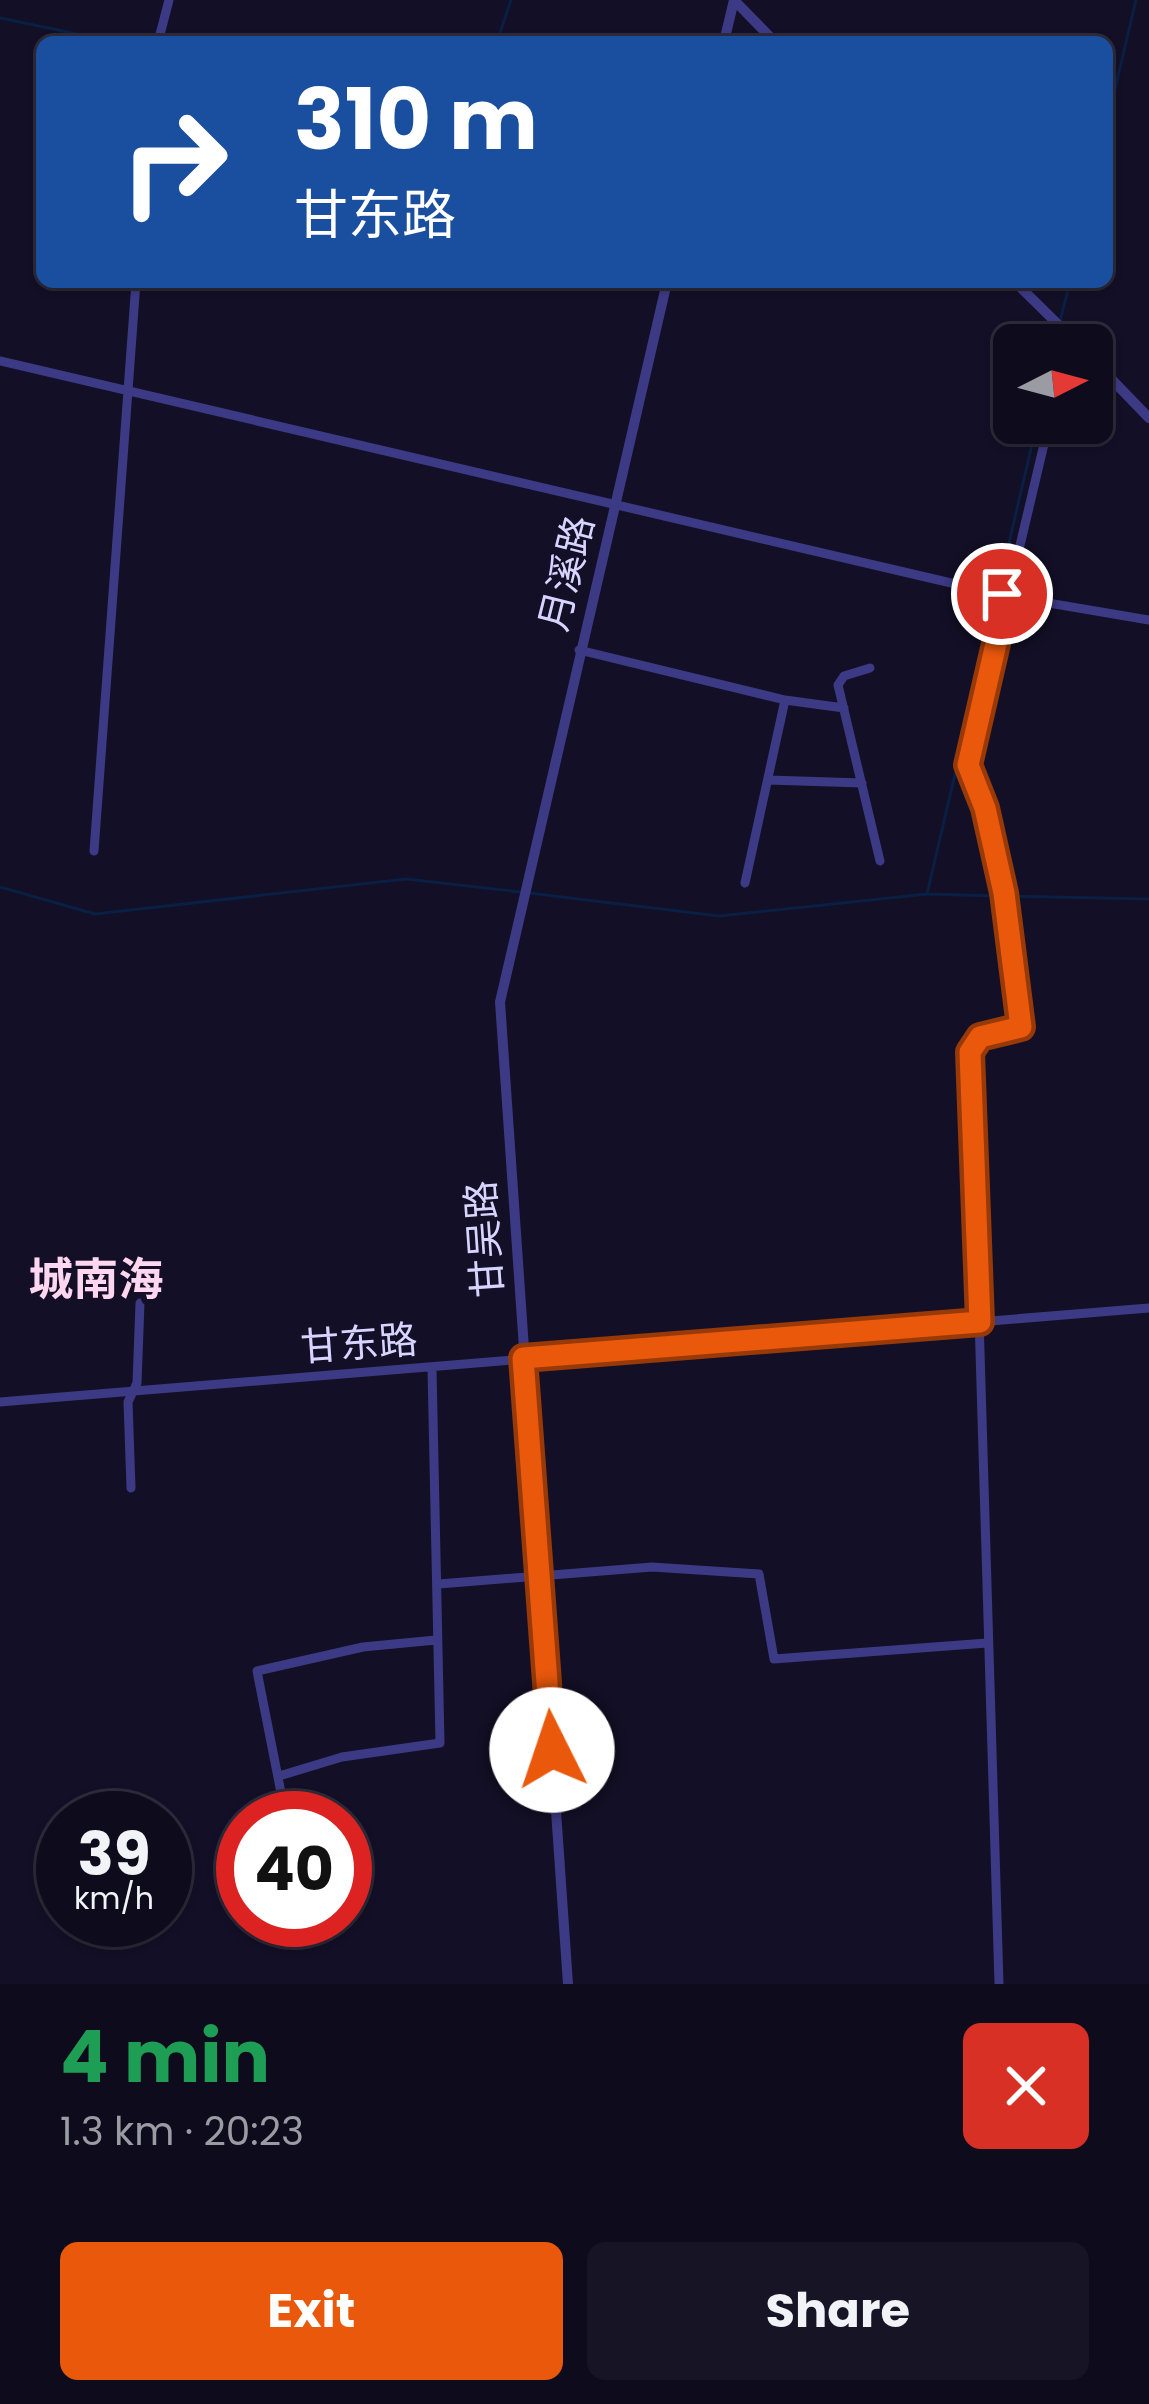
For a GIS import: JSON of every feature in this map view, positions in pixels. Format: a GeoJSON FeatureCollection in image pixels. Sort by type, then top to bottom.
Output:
{"type":"FeatureCollection","features":[{"type":"Feature","properties":{"kind":"street"},"geometry":{"type":"LineString","coordinates":[[160,36],[170,0]]}},
{"type":"Feature","properties":{"kind":"street"},"geometry":{"type":"LineString","coordinates":[[725,36],[734,0]]}},
{"type":"Feature","properties":{"kind":"street"},"geometry":{"type":"LineString","coordinates":[[734,0],[769,36]]}},
{"type":"Feature","properties":{"kind":"street"},"geometry":{"type":"LineString","coordinates":[[94,850],[136,288]]}},
{"type":"Feature","properties":{"kind":"street","name":"月溪路"},"geometry":{"type":"LineString","coordinates":[[522,923],[579,650],[666,288]]}},
{"type":"Feature","properties":{"kind":"street"},"geometry":{"type":"LineString","coordinates":[[1022,288],[1057,324]]}},
{"type":"Feature","properties":{"kind":"street"},"geometry":{"type":"LineString","coordinates":[[0,361],[130,387],[1000,594],[1149,620]]}},
{"type":"Feature","properties":{"kind":"street"},"geometry":{"type":"LineString","coordinates":[[1113,381],[1149,418]]}},
{"type":"Feature","properties":{"kind":"street"},"geometry":{"type":"LineString","coordinates":[[999,1984],[970,1052],[980,1037],[1021,1027],[1004,893],[985,808],[968,765],[1000,594],[1043,444]]}},
{"type":"Feature","properties":{"kind":"street"},"geometry":{"type":"LineString","coordinates":[[579,650],[785,700],[844,708]]}},
{"type":"Feature","properties":{"kind":"street"},"geometry":{"type":"LineString","coordinates":[[870,668],[840,679],[880,861]]}},
{"type":"Feature","properties":{"kind":"street"},"geometry":{"type":"LineString","coordinates":[[745,884],[785,700]]}},
{"type":"Feature","properties":{"kind":"street"},"geometry":{"type":"LineString","coordinates":[[768,780],[862,782]]}},
{"type":"Feature","properties":{"kind":"street","name":"甘吴路"},"geometry":{"type":"LineString","coordinates":[[522,923],[500,1002],[500,1042],[568,1984]]}},
{"type":"Feature","properties":{"kind":"street"},"geometry":{"type":"LineString","coordinates":[[131,1488],[128,1402],[140,1303]]}},
{"type":"Feature","properties":{"kind":"street","name":"甘东路"},"geometry":{"type":"LineString","coordinates":[[0,1402],[1149,1308]]}},
{"type":"Feature","properties":{"kind":"street"},"geometry":{"type":"LineString","coordinates":[[279,1776],[342,1757],[440,1743],[432,1369]]}},
{"type":"Feature","properties":{"kind":"street"},"geometry":{"type":"LineString","coordinates":[[439,1584],[652,1567],[759,1574],[774,1659],[988,1643]]}},
{"type":"Feature","properties":{"kind":"street"},"geometry":{"type":"LineString","coordinates":[[282,1791],[257,1671],[363,1647],[436,1640]]}},
{"type":"Feature","properties":{"kind":"waterway"},"geometry":{"type":"LineString","coordinates":[[499,36],[511,0]]}},
{"type":"Feature","properties":{"kind":"waterway"},"geometry":{"type":"LineString","coordinates":[[1113,98],[1136,0]]}},
{"type":"Feature","properties":{"kind":"waterway"},"geometry":{"type":"LineString","coordinates":[[0,18],[87,36]]}},
{"type":"Feature","properties":{"kind":"waterway"},"geometry":{"type":"LineString","coordinates":[[1060,321],[1068,288]]}},
{"type":"Feature","properties":{"kind":"waterway"},"geometry":{"type":"LineString","coordinates":[[927,894],[1032,444]]}},
{"type":"Feature","properties":{"kind":"waterway"},"geometry":{"type":"LineString","coordinates":[[0,887],[95,914],[406,879],[520,892]]}},
{"type":"Feature","properties":{"kind":"waterway"},"geometry":{"type":"LineString","coordinates":[[529,893],[719,916],[927,894],[997,896]]}},
{"type":"Feature","properties":{"kind":"waterway"},"geometry":{"type":"LineString","coordinates":[[1007,896],[1149,899]]}},
{"type":"Feature","properties":{"kind":"district","name":"城南海"},"geometry":{"type":"Point","coordinates":[96,1279]}},
{"type":"Feature","properties":{"kind":"route"},"geometry":{"type":"LineString","coordinates":[[552,1750],[523,1358],[980,1322],[970,1052],[980,1037],[1021,1027],[1010,922],[985,808],[968,765],[1007,596],[1002,594]]}}]}
